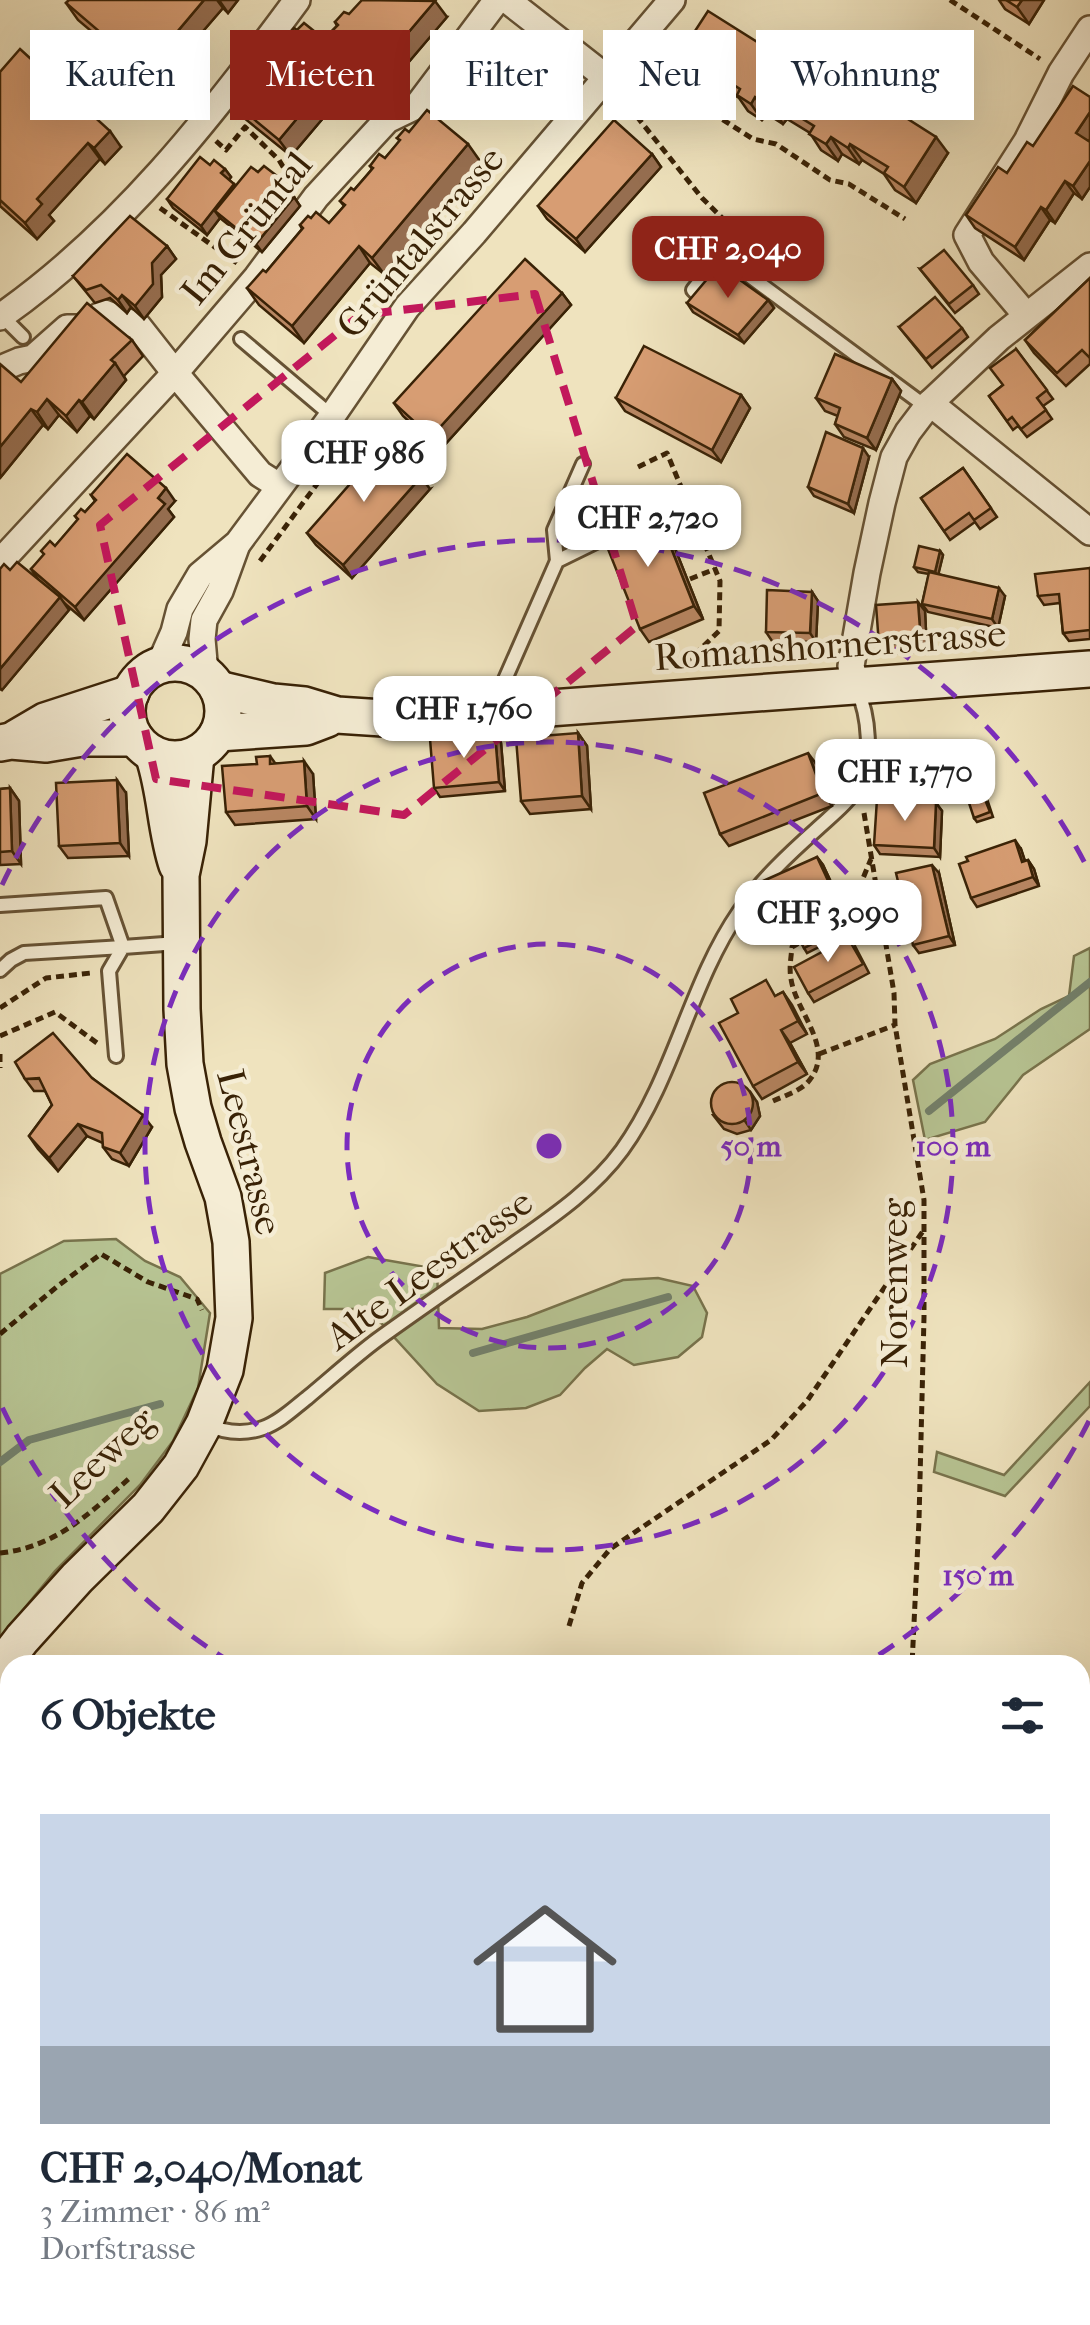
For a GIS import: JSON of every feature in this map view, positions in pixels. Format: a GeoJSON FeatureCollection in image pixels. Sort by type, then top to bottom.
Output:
{"type":"FeatureCollection","features":[{"type":"Feature","properties":{"kind":"main road"},"geometry":{"type":"LineString","coordinates":[[6,742],[46,744],[82,738],[144,746],[175,759],[207,744],[223,718],[223,703],[212,681],[183,664],[158,666],[137,681],[127,716],[144,746]]}},
{"type":"Feature","properties":{"kind":"main road","name":"Romanshornerstrasse"},"geometry":{"type":"LineString","coordinates":[[212,681],[273,702],[304,705],[337,715],[383,718],[1090,669]]}},
{"type":"Feature","properties":{"kind":"main road"},"geometry":{"type":"LineString","coordinates":[[6,742],[45,721],[131,693]]}},
{"type":"Feature","properties":{"kind":"main road","name":"Romanshornerstrasse"},"geometry":{"type":"LineString","coordinates":[[207,744],[306,727],[337,715]]}},
{"type":"Feature","properties":{"kind":"main road","name":"Leestrasse"},"geometry":{"type":"LineString","coordinates":[[10,1655],[76,1578],[148,1508],[181,1466],[204,1424],[225,1370],[234,1318],[234,1274],[223,1197],[203,1142],[185,1064],[181,942],[181,876],[207,744]]}},
{"type":"Feature","properties":{"kind":"main road","name":"Leestrasse"},"geometry":{"type":"LineString","coordinates":[[144,746],[162,782],[170,843],[181,876]]}},
{"type":"Feature","properties":{"kind":"street"},"geometry":{"type":"LineString","coordinates":[[1,316],[58,273],[142,195],[297,0]]}},
{"type":"Feature","properties":{"kind":"street","name":"Im Grüntal"},"geometry":{"type":"LineString","coordinates":[[0,562],[15,535],[175,374],[316,198],[387,120],[418,105],[498,0]]}},
{"type":"Feature","properties":{"kind":"street"},"geometry":{"type":"LineString","coordinates":[[508,0],[603,76]]}},
{"type":"Feature","properties":{"kind":"street","name":"Grüntalstrasse"},"geometry":{"type":"LineString","coordinates":[[647,30],[672,0]]}},
{"type":"Feature","properties":{"kind":"street"},"geometry":{"type":"LineString","coordinates":[[1026,315],[980,262],[967,235],[1028,141],[1060,73],[1090,28]]}},
{"type":"Feature","properties":{"kind":"street","name":"Grüntalstrasse"},"geometry":{"type":"LineString","coordinates":[[158,666],[187,594],[200,575],[238,542],[408,307],[603,82]]}},
{"type":"Feature","properties":{"kind":"street"},"geometry":{"type":"LineString","coordinates":[[856,687],[851,666],[882,504],[894,458],[908,432],[930,402],[1026,315],[1090,266]]}},
{"type":"Feature","properties":{"kind":"street","name":"Im Grüntal"},"geometry":{"type":"LineString","coordinates":[[0,369],[33,358],[67,328],[80,328],[104,313],[138,326],[260,474],[279,486]]}},
{"type":"Feature","properties":{"kind":"street"},"geometry":{"type":"LineString","coordinates":[[930,402],[1090,532]]}},
{"type":"Feature","properties":{"kind":"street","name":"Grüntalstrasse"},"geometry":{"type":"LineString","coordinates":[[212,681],[202,639],[204,620],[220,591],[238,542]]}},
{"type":"Feature","properties":{"kind":"lane"},"geometry":{"type":"LineString","coordinates":[[703,300],[693,290],[721,256],[918,400],[930,402]]}},
{"type":"Feature","properties":{"kind":"lane"},"geometry":{"type":"LineString","coordinates":[[1,316],[23,337]]}},
{"type":"Feature","properties":{"kind":"lane"},"geometry":{"type":"LineString","coordinates":[[241,339],[332,416]]}},
{"type":"Feature","properties":{"kind":"lane"},"geometry":{"type":"LineString","coordinates":[[492,711],[557,562],[554,530],[583,464]]}},
{"type":"Feature","properties":{"kind":"lane"},"geometry":{"type":"LineString","coordinates":[[557,562],[608,536]]}},
{"type":"Feature","properties":{"kind":"lane"},"geometry":{"type":"LineString","coordinates":[[856,687],[864,704],[868,742],[859,785]]}},
{"type":"Feature","properties":{"kind":"lane","name":"Alte Leestrasse"},"geometry":{"type":"LineString","coordinates":[[204,1424],[223,1432],[265,1428],[593,1184],[644,1118],[711,964],[739,912],[776,868],[859,785]]}},
{"type":"Feature","properties":{"kind":"lane"},"geometry":{"type":"LineString","coordinates":[[0,905],[106,898],[124,947]]}},
{"type":"Feature","properties":{"kind":"lane"},"geometry":{"type":"LineString","coordinates":[[0,970],[24,953],[181,942]]}},
{"type":"Feature","properties":{"kind":"lane"},"geometry":{"type":"LineString","coordinates":[[116,1056],[109,972],[124,947]]}},
{"type":"Feature","properties":{"kind":"path"},"geometry":{"type":"LineString","coordinates":[[950,0],[1060,73]]}},
{"type":"Feature","properties":{"kind":"path"},"geometry":{"type":"LineString","coordinates":[[640,120],[702,198],[775,270]]}},
{"type":"Feature","properties":{"kind":"path"},"geometry":{"type":"LineString","coordinates":[[723,120],[753,139],[776,144],[830,180],[849,184],[905,220]]}},
{"type":"Feature","properties":{"kind":"path"},"geometry":{"type":"LineString","coordinates":[[199,126],[226,150],[246,127],[278,160],[294,184],[316,198]]}},
{"type":"Feature","properties":{"kind":"path"},"geometry":{"type":"LineString","coordinates":[[142,195],[257,276]]}},
{"type":"Feature","properties":{"kind":"path"},"geometry":{"type":"LineString","coordinates":[[638,467],[667,453],[720,582],[719,631],[688,661],[688,677]]}},
{"type":"Feature","properties":{"kind":"path"},"geometry":{"type":"LineString","coordinates":[[260,562],[336,458]]}},
{"type":"Feature","properties":{"kind":"path"},"geometry":{"type":"LineString","coordinates":[[690,580],[715,569]]}},
{"type":"Feature","properties":{"kind":"path","name":"Norenweg"},"geometry":{"type":"LineString","coordinates":[[859,785],[924,1200],[921,1446],[912,1655]]}},
{"type":"Feature","properties":{"kind":"path"},"geometry":{"type":"LineString","coordinates":[[773,1101],[806,1085],[817,1068],[819,1054],[791,982],[792,948],[830,927],[850,908],[872,858]]}},
{"type":"Feature","properties":{"kind":"path"},"geometry":{"type":"LineString","coordinates":[[0,1008],[46,978],[109,972]]}},
{"type":"Feature","properties":{"kind":"path"},"geometry":{"type":"LineString","coordinates":[[0,1036],[55,1012],[96,1043]]}},
{"type":"Feature","properties":{"kind":"path"},"geometry":{"type":"LineString","coordinates":[[819,1054],[895,1025]]}},
{"type":"Feature","properties":{"kind":"path"},"geometry":{"type":"LineString","coordinates":[[0,1054],[0,1068]]}},
{"type":"Feature","properties":{"kind":"path"},"geometry":{"type":"LineString","coordinates":[[569,1626],[582,1583],[610,1549],[771,1440],[807,1401],[924,1230]]}},
{"type":"Feature","properties":{"kind":"path"},"geometry":{"type":"LineString","coordinates":[[0,1334],[101,1254],[148,1282],[198,1300],[203,1312]]}},
{"type":"Feature","properties":{"kind":"path","name":"Leeweg"},"geometry":{"type":"LineString","coordinates":[[0,1553],[23,1551],[69,1530],[139,1470]]}},
{"type":"Feature","properties":{"kind":"highlighted area"},"geometry":{"type":"Polygon","coordinates":[[[535,294],[637,626],[404,815],[156,779],[100,525],[360,315],[535,294]]]}},
{"type":"Feature","properties":{"kind":"green space"},"geometry":{"type":"Polygon","coordinates":[[[1090,948],[1090,1029],[1023,1075],[985,1122],[925,1140],[913,1080],[930,1064],[995,1039],[1069,996],[1074,956],[1090,948]]]}},
{"type":"Feature","properties":{"kind":"green space"},"geometry":{"type":"Polygon","coordinates":[[[116,1239],[145,1261],[180,1277],[210,1313],[198,1388],[173,1441],[140,1485],[55,1571],[0,1638],[0,1274],[64,1241],[116,1239]]]}},
{"type":"Feature","properties":{"kind":"green space"},"geometry":{"type":"Polygon","coordinates":[[[368,1257],[437,1269],[439,1328],[482,1329],[527,1317],[623,1280],[658,1278],[693,1286],[707,1313],[702,1337],[678,1357],[634,1365],[607,1349],[560,1395],[526,1408],[479,1411],[437,1384],[381,1323],[361,1309],[324,1309],[325,1273],[368,1257]]]}},
{"type":"Feature","properties":{"kind":"green space"},"geometry":{"type":"Polygon","coordinates":[[[1090,1382],[1090,1406],[1005,1496],[934,1472],[937,1452],[1004,1475],[1090,1382]]]}},
{"type":"Feature","properties":{"kind":"building"},"geometry":{"type":"Polygon","coordinates":[[[204,0],[179,30],[98,30],[66,3],[204,0]]]}},
{"type":"Feature","properties":{"kind":"building"},"geometry":{"type":"Polygon","coordinates":[[[362,0],[435,1],[410,30],[333,30],[344,12],[349,14],[362,0]]]}},
{"type":"Feature","properties":{"kind":"building"},"geometry":{"type":"Polygon","coordinates":[[[708,11],[756,41],[756,98],[751,104],[737,95],[740,89],[736,86],[736,30],[696,30],[708,11]]]}},
{"type":"Feature","properties":{"kind":"building"},"geometry":{"type":"Polygon","coordinates":[[[20,49],[30,58],[30,120],[98,120],[110,131],[94,148],[88,143],[37,199],[42,204],[25,223],[0,200],[0,72],[20,49]]]}},
{"type":"Feature","properties":{"kind":"building"},"geometry":{"type":"Polygon","coordinates":[[[1073,86],[1090,97],[1090,112],[1076,133],[1090,142],[1090,161],[1073,186],[1065,181],[1046,210],[1041,207],[1015,247],[966,215],[998,167],[1007,173],[1027,142],[1033,146],[1073,86]]]}},
{"type":"Feature","properties":{"kind":"building"},"geometry":{"type":"Polygon","coordinates":[[[427,110],[430,120],[439,120],[468,144],[372,258],[359,246],[292,326],[247,288],[263,270],[266,272],[303,228],[300,225],[308,216],[311,218],[316,212],[329,223],[345,205],[340,201],[373,168],[370,166],[379,154],[385,158],[405,129],[409,132],[427,110]]]}},
{"type":"Feature","properties":{"kind":"building"},"geometry":{"type":"Polygon","coordinates":[[[255,120],[296,120],[279,140],[255,120]]]}},
{"type":"Feature","properties":{"kind":"building"},"geometry":{"type":"Polygon","coordinates":[[[614,120],[652,154],[576,239],[538,206],[614,120]]]}},
{"type":"Feature","properties":{"kind":"building"},"geometry":{"type":"Polygon","coordinates":[[[804,120],[909,120],[936,137],[904,187],[884,173],[888,167],[850,144],[848,148],[831,137],[826,144],[809,134],[814,126],[804,120]]]}},
{"type":"Feature","properties":{"kind":"building"},"geometry":{"type":"Polygon","coordinates":[[[200,157],[210,165],[214,160],[234,184],[201,226],[167,199],[200,157]]]}},
{"type":"Feature","properties":{"kind":"building"},"geometry":{"type":"Polygon","coordinates":[[[264,166],[281,179],[277,184],[294,197],[256,244],[215,211],[251,167],[258,172],[264,166]]]}},
{"type":"Feature","properties":{"kind":"building"},"geometry":{"type":"Polygon","coordinates":[[[130,216],[167,246],[152,263],[153,284],[135,306],[122,295],[118,300],[101,285],[86,290],[73,276],[130,216]]]}},
{"type":"Feature","properties":{"kind":"building"},"geometry":{"type":"Polygon","coordinates":[[[944,250],[973,285],[949,304],[920,269],[944,250]]]}},
{"type":"Feature","properties":{"kind":"building"},"geometry":{"type":"Polygon","coordinates":[[[525,259],[562,293],[431,437],[394,403],[525,259]]]}},
{"type":"Feature","properties":{"kind":"building"},"geometry":{"type":"Polygon","coordinates":[[[719,265],[768,300],[738,335],[687,303],[719,265]]]}},
{"type":"Feature","properties":{"kind":"building"},"geometry":{"type":"Polygon","coordinates":[[[1090,278],[1090,358],[1082,350],[1057,373],[1025,340],[1090,278]]]}},
{"type":"Feature","properties":{"kind":"building"},"geometry":{"type":"Polygon","coordinates":[[[935,297],[962,328],[926,359],[899,327],[935,297]]]}},
{"type":"Feature","properties":{"kind":"building"},"geometry":{"type":"Polygon","coordinates":[[[87,303],[132,340],[66,416],[47,399],[37,412],[31,409],[0,447],[0,364],[21,382],[87,303]]]}},
{"type":"Feature","properties":{"kind":"building"},"geometry":{"type":"Polygon","coordinates":[[[644,346],[741,395],[712,450],[616,398],[644,346]]]}},
{"type":"Feature","properties":{"kind":"building"},"geometry":{"type":"Polygon","coordinates":[[[1016,349],[1047,390],[1037,398],[1046,410],[1021,429],[1012,417],[1007,421],[989,396],[1003,385],[990,368],[1016,349]]]}},
{"type":"Feature","properties":{"kind":"building"},"geometry":{"type":"Polygon","coordinates":[[[835,354],[892,379],[867,438],[835,424],[840,408],[816,398],[835,354]]]}},
{"type":"Feature","properties":{"kind":"building"},"geometry":{"type":"Polygon","coordinates":[[[826,432],[863,448],[848,504],[808,487],[826,432]]]}},
{"type":"Feature","properties":{"kind":"building"},"geometry":{"type":"Polygon","coordinates":[[[385,444],[421,477],[343,565],[307,533],[385,444]]]}},
{"type":"Feature","properties":{"kind":"building"},"geometry":{"type":"Polygon","coordinates":[[[127,454],[166,488],[158,498],[165,504],[75,607],[31,569],[50,541],[55,546],[78,519],[75,516],[81,509],[85,512],[96,500],[91,495],[127,454]]]}},
{"type":"Feature","properties":{"kind":"building"},"geometry":{"type":"Polygon","coordinates":[[[963,468],[991,508],[974,520],[969,513],[944,531],[921,498],[963,468]]]}},
{"type":"Feature","properties":{"kind":"building"},"geometry":{"type":"Polygon","coordinates":[[[656,510],[694,606],[640,629],[602,534],[656,510]]]}},
{"type":"Feature","properties":{"kind":"building"},"geometry":{"type":"Polygon","coordinates":[[[919,546],[940,551],[935,572],[914,567],[919,546]]]}},
{"type":"Feature","properties":{"kind":"building"},"geometry":{"type":"Polygon","coordinates":[[[17,562],[60,597],[0,669],[0,569],[4,564],[10,570],[17,562]]]}},
{"type":"Feature","properties":{"kind":"building"},"geometry":{"type":"Polygon","coordinates":[[[1090,568],[1090,630],[1063,633],[1059,594],[1038,596],[1035,574],[1090,568]]]}},
{"type":"Feature","properties":{"kind":"building"},"geometry":{"type":"Polygon","coordinates":[[[929,572],[999,588],[992,619],[922,604],[929,572]]]}},
{"type":"Feature","properties":{"kind":"building"},"geometry":{"type":"Polygon","coordinates":[[[767,590],[812,592],[810,633],[766,632],[767,590]]]}},
{"type":"Feature","properties":{"kind":"building"},"geometry":{"type":"Polygon","coordinates":[[[918,602],[921,642],[879,645],[876,605],[918,602]]]}},
{"type":"Feature","properties":{"kind":"building"},"geometry":{"type":"Polygon","coordinates":[[[578,733],[582,796],[521,801],[516,738],[578,733]]]}},
{"type":"Feature","properties":{"kind":"building"},"geometry":{"type":"Polygon","coordinates":[[[495,734],[499,782],[434,788],[430,739],[495,734]]]}},
{"type":"Feature","properties":{"kind":"building"},"geometry":{"type":"Polygon","coordinates":[[[808,753],[823,793],[720,834],[704,793],[808,753]]]}},
{"type":"Feature","properties":{"kind":"building"},"geometry":{"type":"Polygon","coordinates":[[[270,756],[270,764],[304,761],[307,806],[226,812],[222,766],[257,764],[256,757],[270,756]]]}},
{"type":"Feature","properties":{"kind":"building"},"geometry":{"type":"Polygon","coordinates":[[[117,780],[120,843],[59,846],[56,783],[117,780]]]}},
{"type":"Feature","properties":{"kind":"building"},"geometry":{"type":"Polygon","coordinates":[[[10,788],[12,851],[0,852],[0,789],[10,788]]]}},
{"type":"Feature","properties":{"kind":"building"},"geometry":{"type":"Polygon","coordinates":[[[984,797],[990,812],[974,818],[969,803],[984,797]]]}},
{"type":"Feature","properties":{"kind":"building"},"geometry":{"type":"Polygon","coordinates":[[[877,799],[936,803],[934,848],[874,845],[877,799]]]}},
{"type":"Feature","properties":{"kind":"building"},"geometry":{"type":"Polygon","coordinates":[[[1015,840],[1022,862],[1028,860],[1033,877],[971,898],[959,864],[968,861],[966,857],[1015,840]]]}},
{"type":"Feature","properties":{"kind":"building"},"geometry":{"type":"Polygon","coordinates":[[[817,857],[837,900],[782,925],[775,911],[767,914],[760,900],[770,896],[763,881],[817,857]]]}},
{"type":"Feature","properties":{"kind":"building"},"geometry":{"type":"Polygon","coordinates":[[[932,865],[949,936],[913,945],[896,873],[932,865]]]}},
{"type":"Feature","properties":{"kind":"building"},"geometry":{"type":"Polygon","coordinates":[[[818,930],[822,939],[804,948],[799,939],[818,930]]]}},
{"type":"Feature","properties":{"kind":"building"},"geometry":{"type":"Polygon","coordinates":[[[848,938],[863,964],[808,993],[794,967],[848,938]]]}},
{"type":"Feature","properties":{"kind":"building"},"geometry":{"type":"Polygon","coordinates":[[[766,980],[775,996],[783,992],[798,1021],[781,1030],[798,1062],[753,1086],[719,1023],[738,1013],[731,999],[766,980]]]}},
{"type":"Feature","properties":{"kind":"building"},"geometry":{"type":"Polygon","coordinates":[[[53,1033],[92,1078],[143,1115],[120,1153],[103,1147],[102,1133],[78,1124],[49,1158],[29,1136],[52,1105],[39,1078],[25,1079],[15,1062],[53,1033]]]}},
{"type":"Feature","properties":{"kind":"building"},"geometry":{"type":"Polygon","coordinates":[[[732,1082],[747,1088],[753,1103],[747,1118],[732,1124],[717,1118],[711,1103],[717,1088],[732,1082]]]}},
{"type":"Feature","properties":{"kind":"waterway"},"geometry":{"type":"LineString","coordinates":[[929,1111],[1090,982]]}},
{"type":"Feature","properties":{"kind":"waterway"},"geometry":{"type":"LineString","coordinates":[[473,1353],[668,1297]]}},
{"type":"Feature","properties":{"kind":"waterway"},"geometry":{"type":"LineString","coordinates":[[0,1462],[29,1440],[160,1404]]}}]}
